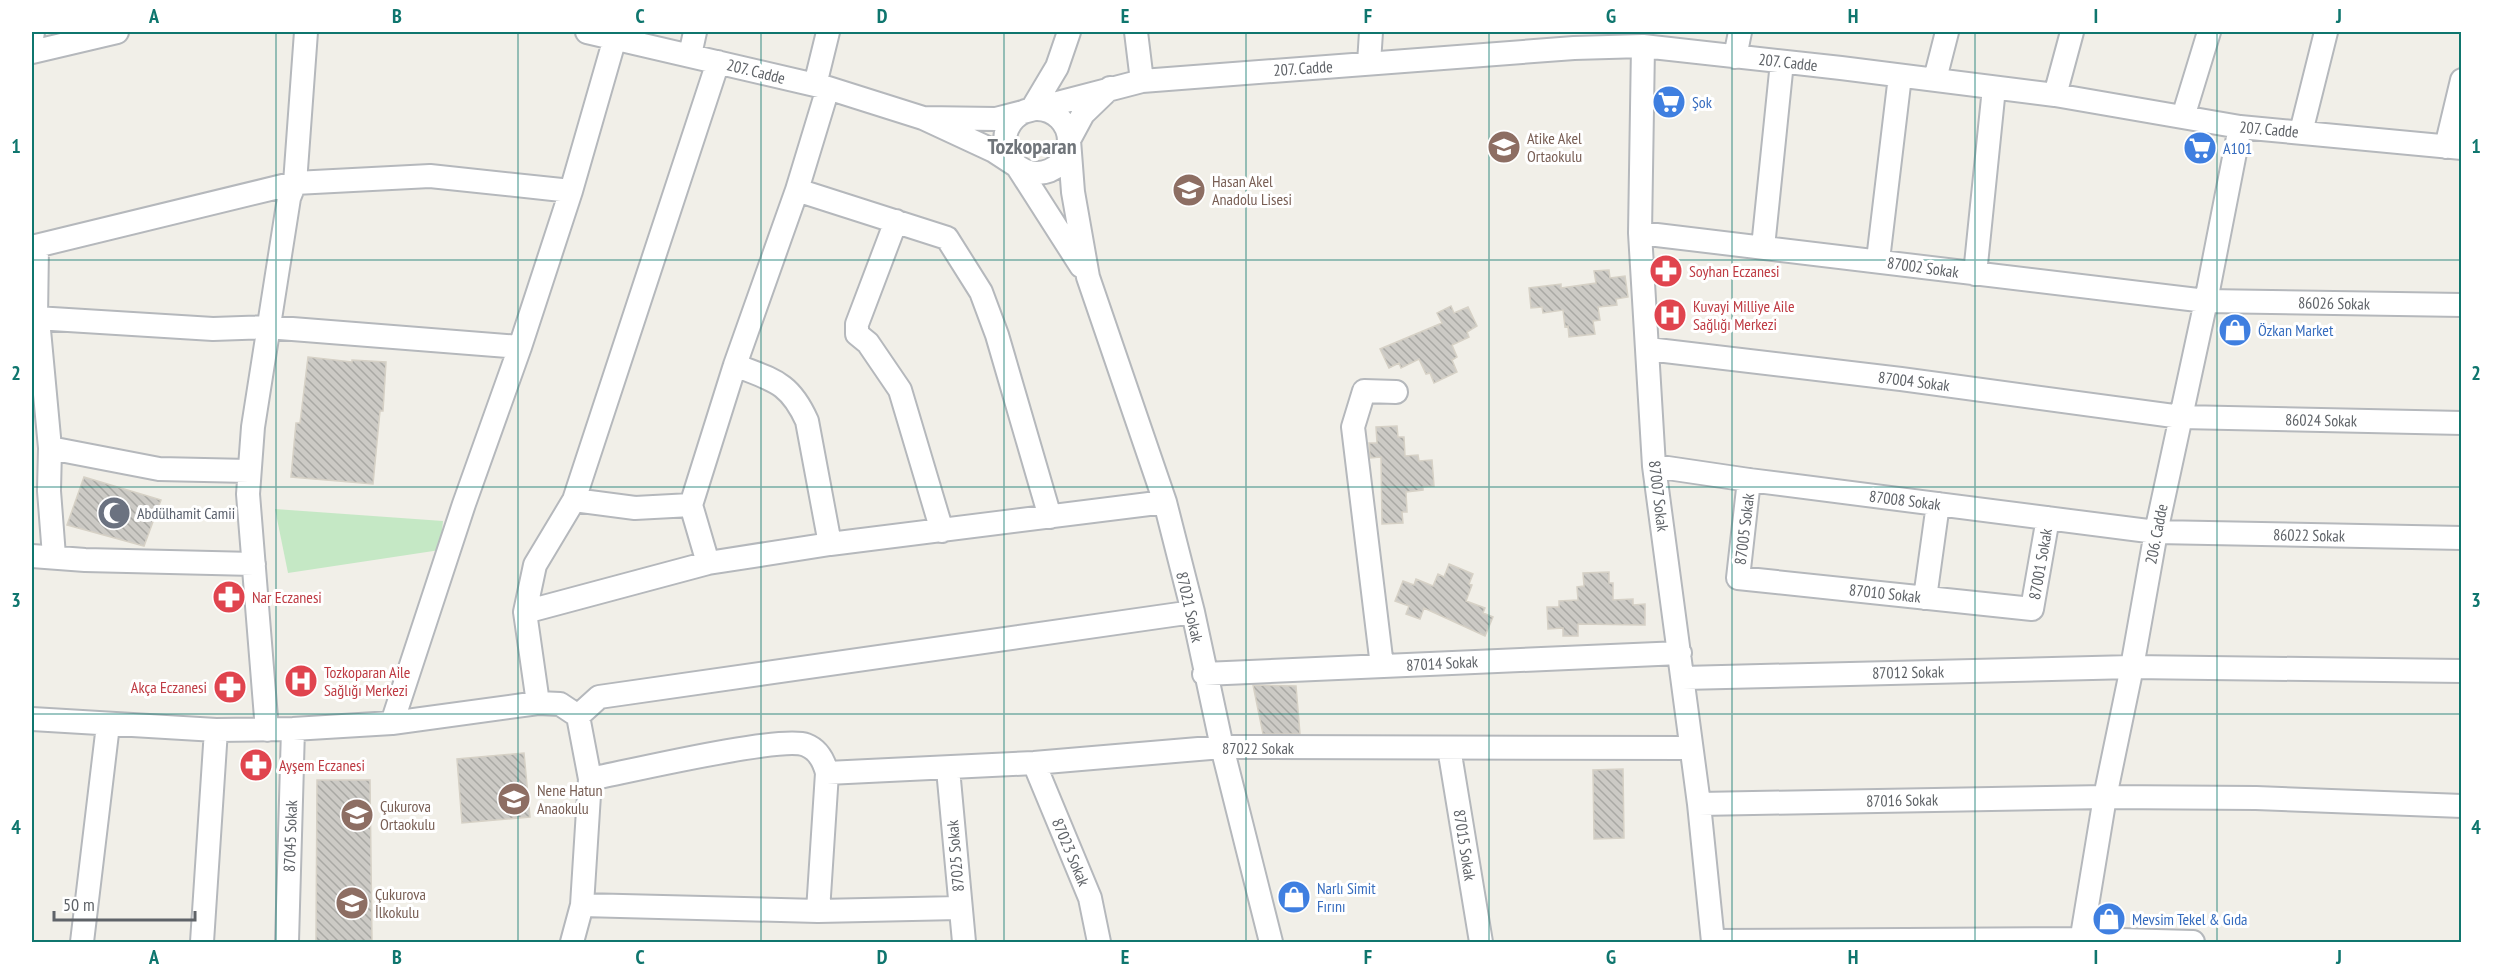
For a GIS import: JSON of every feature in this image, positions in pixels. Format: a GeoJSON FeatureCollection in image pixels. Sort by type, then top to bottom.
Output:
{"type":"FeatureCollection","features":[{"type":"Feature","properties":{"kind":"street"},"geometry":{"type":"LineString","coordinates":[[32,38],[33,32]]}},
{"type":"Feature","properties":{"kind":"street"},"geometry":{"type":"LineString","coordinates":[[32,52],[117,32]]}},
{"type":"Feature","properties":{"kind":"street"},"geometry":{"type":"LineString","coordinates":[[267,730],[248,494],[249,471],[267,327],[289,198],[295,183],[306,32]]}},
{"type":"Feature","properties":{"kind":"street"},"geometry":{"type":"LineString","coordinates":[[690,55],[695,32]]}},
{"type":"Feature","properties":{"kind":"street"},"geometry":{"type":"LineString","coordinates":[[708,563],[691,505],[735,365],[797,190],[822,87],[828,32]]}},
{"type":"Feature","properties":{"kind":"street"},"geometry":{"type":"LineString","coordinates":[[1069,32],[1057,67],[1032,109],[1014,119],[1005,138],[1005,148],[1088,277]]}},
{"type":"Feature","properties":{"kind":"street"},"geometry":{"type":"LineString","coordinates":[[1136,32],[1142,81]]}},
{"type":"Feature","properties":{"kind":"street"},"geometry":{"type":"LineString","coordinates":[[1369,63],[1371,32]]}},
{"type":"Feature","properties":{"kind":"street"},"geometry":{"type":"LineString","coordinates":[[1545,32],[1574,48]]}},
{"type":"Feature","properties":{"kind":"street"},"geometry":{"type":"LineString","coordinates":[[1735,57],[1740,32]]}},
{"type":"Feature","properties":{"kind":"street"},"geometry":{"type":"LineString","coordinates":[[1935,79],[1947,32]]}},
{"type":"Feature","properties":{"kind":"street"},"geometry":{"type":"LineString","coordinates":[[2055,95],[2072,32]]}},
{"type":"Feature","properties":{"kind":"street"},"geometry":{"type":"LineString","coordinates":[[2183,117],[2209,32]]}},
{"type":"Feature","properties":{"kind":"street"},"geometry":{"type":"LineString","coordinates":[[2301,132],[2326,32]]}},
{"type":"Feature","properties":{"kind":"street"},"geometry":{"type":"LineString","coordinates":[[392,723],[571,191],[599,34]]}},
{"type":"Feature","properties":{"kind":"street","name":"207. Cadde"},"geometry":{"type":"LineString","coordinates":[[599,34],[822,87],[923,118],[996,119],[1111,87],[1142,81],[1574,48],[1643,46],[2055,95],[2240,127],[2454,148]]}},
{"type":"Feature","properties":{"kind":"street","name":"87007 Sokak"},"geometry":{"type":"LineString","coordinates":[[1643,46],[1640,233],[1654,466],[1699,804],[1713,942]]}},
{"type":"Feature","properties":{"kind":"street"},"geometry":{"type":"LineString","coordinates":[[538,704],[525,612],[535,566],[574,500],[718,62]]}},
{"type":"Feature","properties":{"kind":"street"},"geometry":{"type":"LineString","coordinates":[[1764,247],[1782,62]]}},
{"type":"Feature","properties":{"kind":"street"},"geometry":{"type":"LineString","coordinates":[[1878,260],[1900,76]]}},
{"type":"Feature","properties":{"kind":"street"},"geometry":{"type":"LineString","coordinates":[[2454,148],[2462,80]]}},
{"type":"Feature","properties":{"kind":"street"},"geometry":{"type":"LineString","coordinates":[[923,118],[994,151],[1017,166],[1036,174],[1056,167],[1064,160],[1070,140],[1083,114],[1111,87]]}},
{"type":"Feature","properties":{"kind":"street"},"geometry":{"type":"LineString","coordinates":[[1975,274],[1994,88]]}},
{"type":"Feature","properties":{"kind":"street"},"geometry":{"type":"LineString","coordinates":[[1032,109],[1053,113],[1062,120],[1067,129],[1070,140],[1072,192],[1088,277]]}},
{"type":"Feature","properties":{"kind":"street","name":"206. Cadde"},"geometry":{"type":"LineString","coordinates":[[2081,940],[2105,797],[2132,667],[2156,532],[2206,301],[2240,127]]}},
{"type":"Feature","properties":{"kind":"street"},"geometry":{"type":"LineString","coordinates":[[254,564],[85,560],[43,556],[50,448],[36,318],[34,247],[295,183],[430,176],[571,191]]}},
{"type":"Feature","properties":{"kind":"street"},"geometry":{"type":"LineString","coordinates":[[797,190],[948,238],[981,292],[997,335],[1050,517]]}},
{"type":"Feature","properties":{"kind":"street"},"geometry":{"type":"LineString","coordinates":[[896,221],[857,324],[857,334],[868,343],[900,390],[942,531]]}},
{"type":"Feature","properties":{"kind":"street","name":"87002 Sokak"},"geometry":{"type":"LineString","coordinates":[[1640,233],[2206,301]]}},
{"type":"Feature","properties":{"kind":"street","name":"87021 Sokak"},"geometry":{"type":"LineString","coordinates":[[1088,277],[1165,502],[1193,612],[1204,674],[1270,942]]}},
{"type":"Feature","properties":{"kind":"street","name":"86026 Sokak"},"geometry":{"type":"LineString","coordinates":[[2206,301],[2462,305]]}},
{"type":"Feature","properties":{"kind":"street"},"geometry":{"type":"LineString","coordinates":[[36,318],[213,329],[267,327],[520,347]]}},
{"type":"Feature","properties":{"kind":"street","name":"87004 Sokak"},"geometry":{"type":"LineString","coordinates":[[1647,349],[1901,379],[2181,417]]}},
{"type":"Feature","properties":{"kind":"street"},"geometry":{"type":"LineString","coordinates":[[735,365],[783,384],[798,402],[807,421],[830,544]]}},
{"type":"Feature","properties":{"kind":"street"},"geometry":{"type":"LineString","coordinates":[[1382,666],[1353,427],[1364,390],[1396,392]]}},
{"type":"Feature","properties":{"kind":"street","name":"86024 Sokak"},"geometry":{"type":"LineString","coordinates":[[2181,417],[2462,423]]}},
{"type":"Feature","properties":{"kind":"street"},"geometry":{"type":"LineString","coordinates":[[50,448],[159,469],[249,471]]}},
{"type":"Feature","properties":{"kind":"street","name":"87008 Sokak"},"geometry":{"type":"LineString","coordinates":[[1654,466],[2156,532]]}},
{"type":"Feature","properties":{"kind":"street","name":"87005 Sokak"},"geometry":{"type":"LineString","coordinates":[[1738,578],[1749,480]]}},
{"type":"Feature","properties":{"kind":"street"},"geometry":{"type":"LineString","coordinates":[[574,500],[635,508],[691,505]]}},
{"type":"Feature","properties":{"kind":"street"},"geometry":{"type":"LineString","coordinates":[[525,612],[708,563],[830,544],[1165,502]]}},
{"type":"Feature","properties":{"kind":"street"},"geometry":{"type":"LineString","coordinates":[[1925,598],[1938,504]]}},
{"type":"Feature","properties":{"kind":"street","name":"87001 Sokak"},"geometry":{"type":"LineString","coordinates":[[2032,609],[2048,518]]}},
{"type":"Feature","properties":{"kind":"street","name":"86022 Sokak"},"geometry":{"type":"LineString","coordinates":[[2156,532],[2462,538]]}},
{"type":"Feature","properties":{"kind":"street","name":"87010 Sokak"},"geometry":{"type":"LineString","coordinates":[[1738,578],[2032,609]]}},
{"type":"Feature","properties":{"kind":"street"},"geometry":{"type":"LineString","coordinates":[[578,716],[598,697],[1193,612]]}},
{"type":"Feature","properties":{"kind":"street","name":"87014 Sokak"},"geometry":{"type":"LineString","coordinates":[[1204,674],[1680,653]]}},
{"type":"Feature","properties":{"kind":"street","name":"87012 Sokak"},"geometry":{"type":"LineString","coordinates":[[1683,678],[2132,667],[2462,670]]}},
{"type":"Feature","properties":{"kind":"street"},"geometry":{"type":"LineString","coordinates":[[32,719],[108,725],[267,730],[392,723],[538,704],[560,704],[578,716],[590,779],[582,905],[572,942]]}},
{"type":"Feature","properties":{"kind":"street"},"geometry":{"type":"LineString","coordinates":[[82,942],[108,725]]}},
{"type":"Feature","properties":{"kind":"street","name":"87045 Sokak"},"geometry":{"type":"LineString","coordinates":[[287,942],[293,729]]}},
{"type":"Feature","properties":{"kind":"street"},"geometry":{"type":"LineString","coordinates":[[202,942],[216,730]]}},
{"type":"Feature","properties":{"kind":"street"},"geometry":{"type":"LineString","coordinates":[[590,779],[774,743],[806,745],[823,758],[827,773],[818,911]]}},
{"type":"Feature","properties":{"kind":"street","name":"87022 Sokak"},"geometry":{"type":"LineString","coordinates":[[827,773],[1034,764],[1222,747],[1691,748]]}},
{"type":"Feature","properties":{"kind":"street","name":"87015 Sokak"},"geometry":{"type":"LineString","coordinates":[[1449,748],[1481,942]]}},
{"type":"Feature","properties":{"kind":"street","name":"87023 Sokak"},"geometry":{"type":"LineString","coordinates":[[1034,764],[1090,898],[1099,942]]}},
{"type":"Feature","properties":{"kind":"street","name":"87025 Sokak"},"geometry":{"type":"LineString","coordinates":[[948,769],[964,942]]}},
{"type":"Feature","properties":{"kind":"street","name":"87016 Sokak"},"geometry":{"type":"LineString","coordinates":[[1699,804],[2105,797],[2256,798],[2462,806]]}},
{"type":"Feature","properties":{"kind":"street"},"geometry":{"type":"LineString","coordinates":[[582,905],[818,911],[960,908]]}},
{"type":"Feature","properties":{"kind":"street"},"geometry":{"type":"LineString","coordinates":[[1713,942],[2081,940],[2193,942]]}},
{"type":"Feature","properties":{"kind":"green space"},"geometry":{"type":"Polygon","coordinates":[[[275,509],[443,521],[440,550],[288,573],[275,509]]]}},
{"type":"Feature","properties":{"kind":"building"},"geometry":{"type":"Polygon","coordinates":[[[1609,270],[1610,278],[1625,276],[1628,297],[1616,299],[1617,305],[1598,307],[1600,320],[1593,321],[1595,334],[1569,337],[1563,310],[1543,313],[1542,307],[1531,308],[1529,288],[1561,284],[1561,288],[1596,283],[1594,271],[1609,270]]]}},
{"type":"Feature","properties":{"kind":"building"},"geometry":{"type":"Polygon","coordinates":[[[1451,306],[1454,313],[1468,307],[1477,326],[1467,332],[1469,337],[1452,345],[1457,357],[1452,360],[1457,372],[1434,383],[1430,373],[1426,374],[1419,359],[1401,368],[1399,363],[1389,368],[1380,349],[1442,323],[1437,313],[1451,306]]]}},
{"type":"Feature","properties":{"kind":"building"},"geometry":{"type":"Polygon","coordinates":[[[308,357],[352,362],[352,360],[386,362],[383,411],[380,411],[373,484],[291,477],[296,423],[300,423],[308,357]]]}},
{"type":"Feature","properties":{"kind":"building"},"geometry":{"type":"Polygon","coordinates":[[[1397,426],[1398,437],[1404,437],[1405,456],[1418,455],[1419,461],[1432,460],[1434,486],[1406,492],[1407,512],[1402,512],[1403,523],[1382,524],[1381,457],[1370,458],[1369,443],[1377,443],[1376,427],[1397,426]]]}},
{"type":"Feature","properties":{"kind":"building","name":"Abdülhamit Camii"},"geometry":{"type":"Polygon","coordinates":[[[84,477],[161,500],[144,546],[67,525],[84,477]]]}},
{"type":"Feature","properties":{"kind":"building"},"geometry":{"type":"Polygon","coordinates":[[[1449,564],[1473,574],[1466,601],[1485,608],[1483,613],[1493,617],[1485,636],[1424,608],[1420,619],[1406,614],[1409,606],[1395,601],[1403,581],[1414,585],[1416,579],[1433,586],[1438,574],[1444,577],[1449,564]]]}},
{"type":"Feature","properties":{"kind":"building"},"geometry":{"type":"Polygon","coordinates":[[[1609,572],[1609,583],[1613,583],[1613,600],[1633,599],[1633,605],[1645,604],[1645,625],[1578,624],[1578,636],[1563,636],[1563,628],[1548,629],[1547,607],[1559,607],[1559,601],[1578,600],[1577,587],[1584,586],[1583,573],[1609,572]]]}},
{"type":"Feature","properties":{"kind":"building"},"geometry":{"type":"Polygon","coordinates":[[[1253,685],[1296,686],[1300,734],[1263,734],[1253,685]]]}},
{"type":"Feature","properties":{"kind":"building"},"geometry":{"type":"Polygon","coordinates":[[[524,753],[530,817],[462,823],[457,759],[524,753]]]}},
{"type":"Feature","properties":{"kind":"building"},"geometry":{"type":"Polygon","coordinates":[[[1623,769],[1624,838],[1594,839],[1593,770],[1623,769]]]}},
{"type":"Feature","properties":{"kind":"building"},"geometry":{"type":"Polygon","coordinates":[[[317,780],[370,780],[372,942],[316,942],[317,780]]]}},
{"type":"Feature","properties":{"kind":"place","name":"Şok"},"geometry":{"type":"Point","coordinates":[1669,102]}},
{"type":"Feature","properties":{"kind":"place","name":"Atike Akel Ortaokulu"},"geometry":{"type":"Point","coordinates":[1504,147]}},
{"type":"Feature","properties":{"kind":"place","name":"A101"},"geometry":{"type":"Point","coordinates":[2200,148]}},
{"type":"Feature","properties":{"kind":"place","name":"Hasan Akel Anadolu Lisesi"},"geometry":{"type":"Point","coordinates":[1189,190]}},
{"type":"Feature","properties":{"kind":"place","name":"Soyhan Eczanesi"},"geometry":{"type":"Point","coordinates":[1666,271]}},
{"type":"Feature","properties":{"kind":"place","name":"Kuvayi Milliye Aile Sağlığı Merkezi"},"geometry":{"type":"Point","coordinates":[1670,315]}},
{"type":"Feature","properties":{"kind":"place","name":"Özkan Market"},"geometry":{"type":"Point","coordinates":[2235,330]}},
{"type":"Feature","properties":{"kind":"place","name":"Abdülhamit Camii"},"geometry":{"type":"Point","coordinates":[114,513]}},
{"type":"Feature","properties":{"kind":"place","name":"Nar Eczanesi"},"geometry":{"type":"Point","coordinates":[229,597]}},
{"type":"Feature","properties":{"kind":"place","name":"Tozkoparan Aile Sağlığı Merkezi"},"geometry":{"type":"Point","coordinates":[301,681]}},
{"type":"Feature","properties":{"kind":"place","name":"Akça Eczanesi"},"geometry":{"type":"Point","coordinates":[230,687]}},
{"type":"Feature","properties":{"kind":"place","name":"Ayşem Eczanesi"},"geometry":{"type":"Point","coordinates":[256,765]}},
{"type":"Feature","properties":{"kind":"place","name":"Nene Hatun Anaokulu"},"geometry":{"type":"Point","coordinates":[514,799]}},
{"type":"Feature","properties":{"kind":"place","name":"Çukurova Ortaokulu"},"geometry":{"type":"Point","coordinates":[357,815]}},
{"type":"Feature","properties":{"kind":"place","name":"Narlı Simit Fırını"},"geometry":{"type":"Point","coordinates":[1294,897]}},
{"type":"Feature","properties":{"kind":"place","name":"Çukurova İlkokulu"},"geometry":{"type":"Point","coordinates":[352,903]}},
{"type":"Feature","properties":{"kind":"place","name":"Mevsim Tekel & Gıda"},"geometry":{"type":"Point","coordinates":[2109,919]}},
{"type":"Feature","properties":{"kind":"district","name":"Tozkoparan"},"geometry":{"type":"Point","coordinates":[1032,146]}}]}
